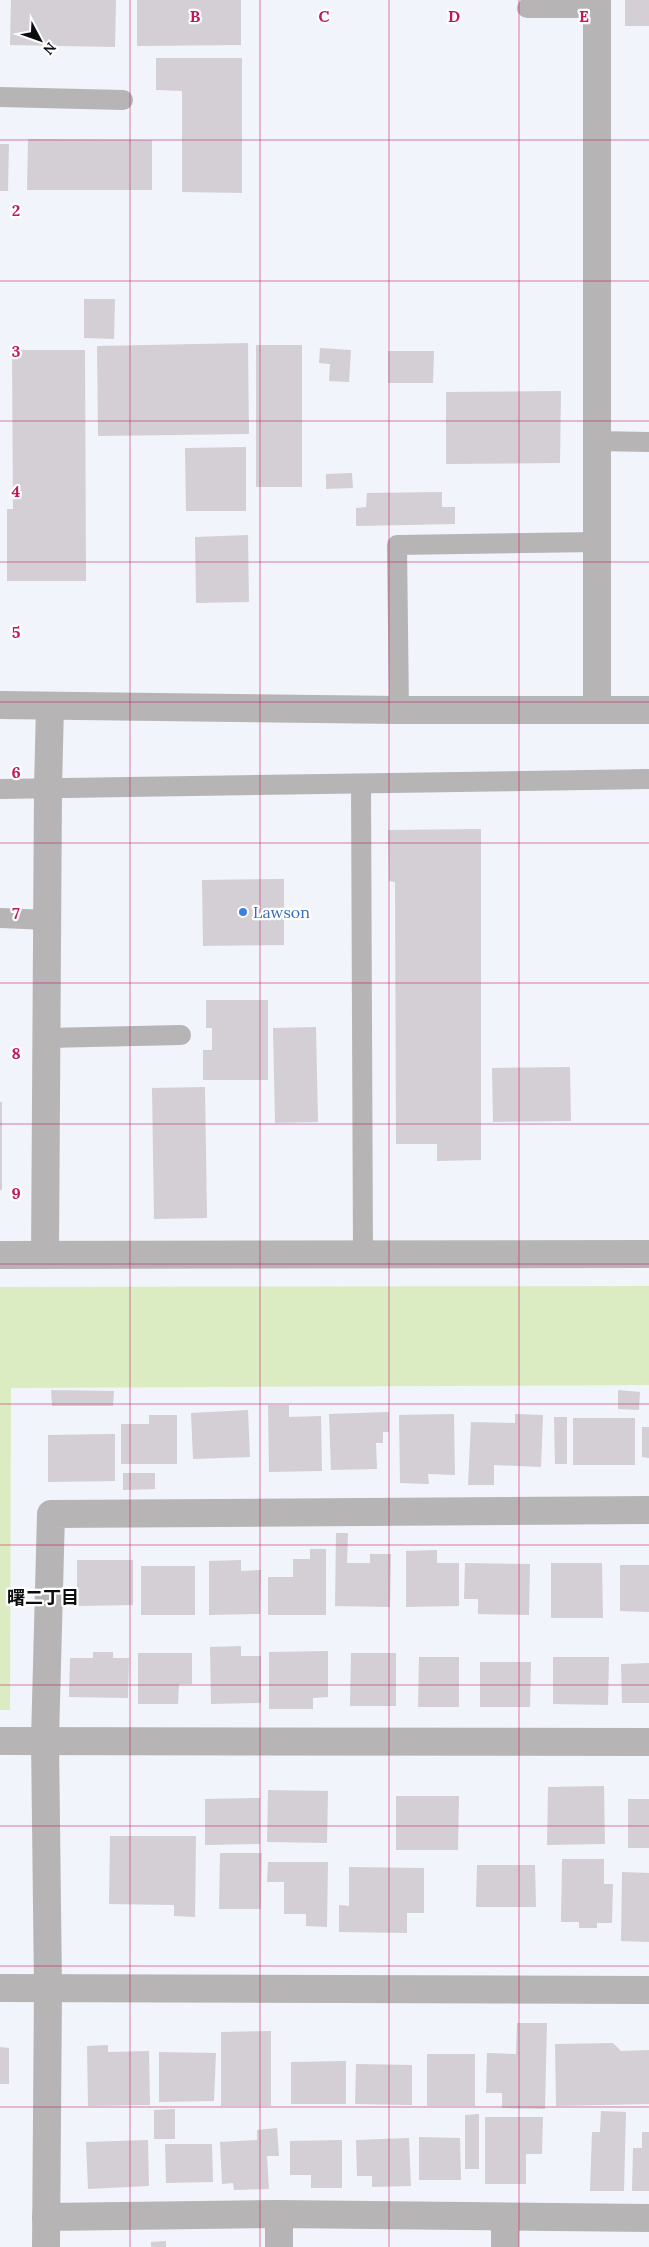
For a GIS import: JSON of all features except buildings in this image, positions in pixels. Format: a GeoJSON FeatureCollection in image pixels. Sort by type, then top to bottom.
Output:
{"type":"FeatureCollection","features":[{"type":"Feature","properties":{"kind":"street"},"geometry":{"type":"LineString","coordinates":[[597,4],[597,710]]}},
{"type":"Feature","properties":{"kind":"street"},"geometry":{"type":"LineString","coordinates":[[0,705],[398,710],[649,710]]}},
{"type":"Feature","properties":{"kind":"street"},"geometry":{"type":"LineString","coordinates":[[45,1255],[50,706]]}},
{"type":"Feature","properties":{"kind":"street"},"geometry":{"type":"LineString","coordinates":[[0,1255],[649,1254]]}},
{"type":"Feature","properties":{"kind":"street"},"geometry":{"type":"LineString","coordinates":[[46,2247],[48,1988],[45,1740],[51,1514],[649,1510]]}},
{"type":"Feature","properties":{"kind":"street"},"geometry":{"type":"LineString","coordinates":[[0,1741],[649,1742]]}},
{"type":"Feature","properties":{"kind":"street"},"geometry":{"type":"LineString","coordinates":[[0,1988],[649,1990]]}},
{"type":"Feature","properties":{"kind":"street"},"geometry":{"type":"LineString","coordinates":[[46,2216],[279,2214],[649,2218]]}},
{"type":"Feature","properties":{"kind":"street"},"geometry":{"type":"LineString","coordinates":[[279,2214],[279,2247]]}},
{"type":"Feature","properties":{"kind":"street"},"geometry":{"type":"LineString","coordinates":[[505,2217],[505,2247]]}},
{"type":"Feature","properties":{"kind":"lane"},"geometry":{"type":"LineString","coordinates":[[527,8],[597,4]]}},
{"type":"Feature","properties":{"kind":"lane"},"geometry":{"type":"LineString","coordinates":[[0,97],[123,100]]}},
{"type":"Feature","properties":{"kind":"lane"},"geometry":{"type":"LineString","coordinates":[[597,441],[649,442]]}},
{"type":"Feature","properties":{"kind":"lane"},"geometry":{"type":"LineString","coordinates":[[398,710],[397,545],[597,542]]}},
{"type":"Feature","properties":{"kind":"lane"},"geometry":{"type":"LineString","coordinates":[[0,789],[649,779]]}},
{"type":"Feature","properties":{"kind":"lane"},"geometry":{"type":"LineString","coordinates":[[362,784],[363,1254]]}},
{"type":"Feature","properties":{"kind":"lane"},"geometry":{"type":"LineString","coordinates":[[0,918],[47,920]]}},
{"type":"Feature","properties":{"kind":"lane"},"geometry":{"type":"LineString","coordinates":[[46,1038],[182,1036]]}},
{"type":"Feature","properties":{"kind":"green space"},"geometry":{"type":"Polygon","coordinates":[[[649,1286],[649,1385],[11,1388],[10,1710],[0,1710],[0,1287],[649,1286]]]}},
{"type":"Feature","properties":{"kind":"place","name":"Lawson"},"geometry":{"type":"Point","coordinates":[243,912]}},
{"type":"Feature","properties":{"kind":"district","name":"曙二丁目"},"geometry":{"type":"Point","coordinates":[43,1598]}}]}
